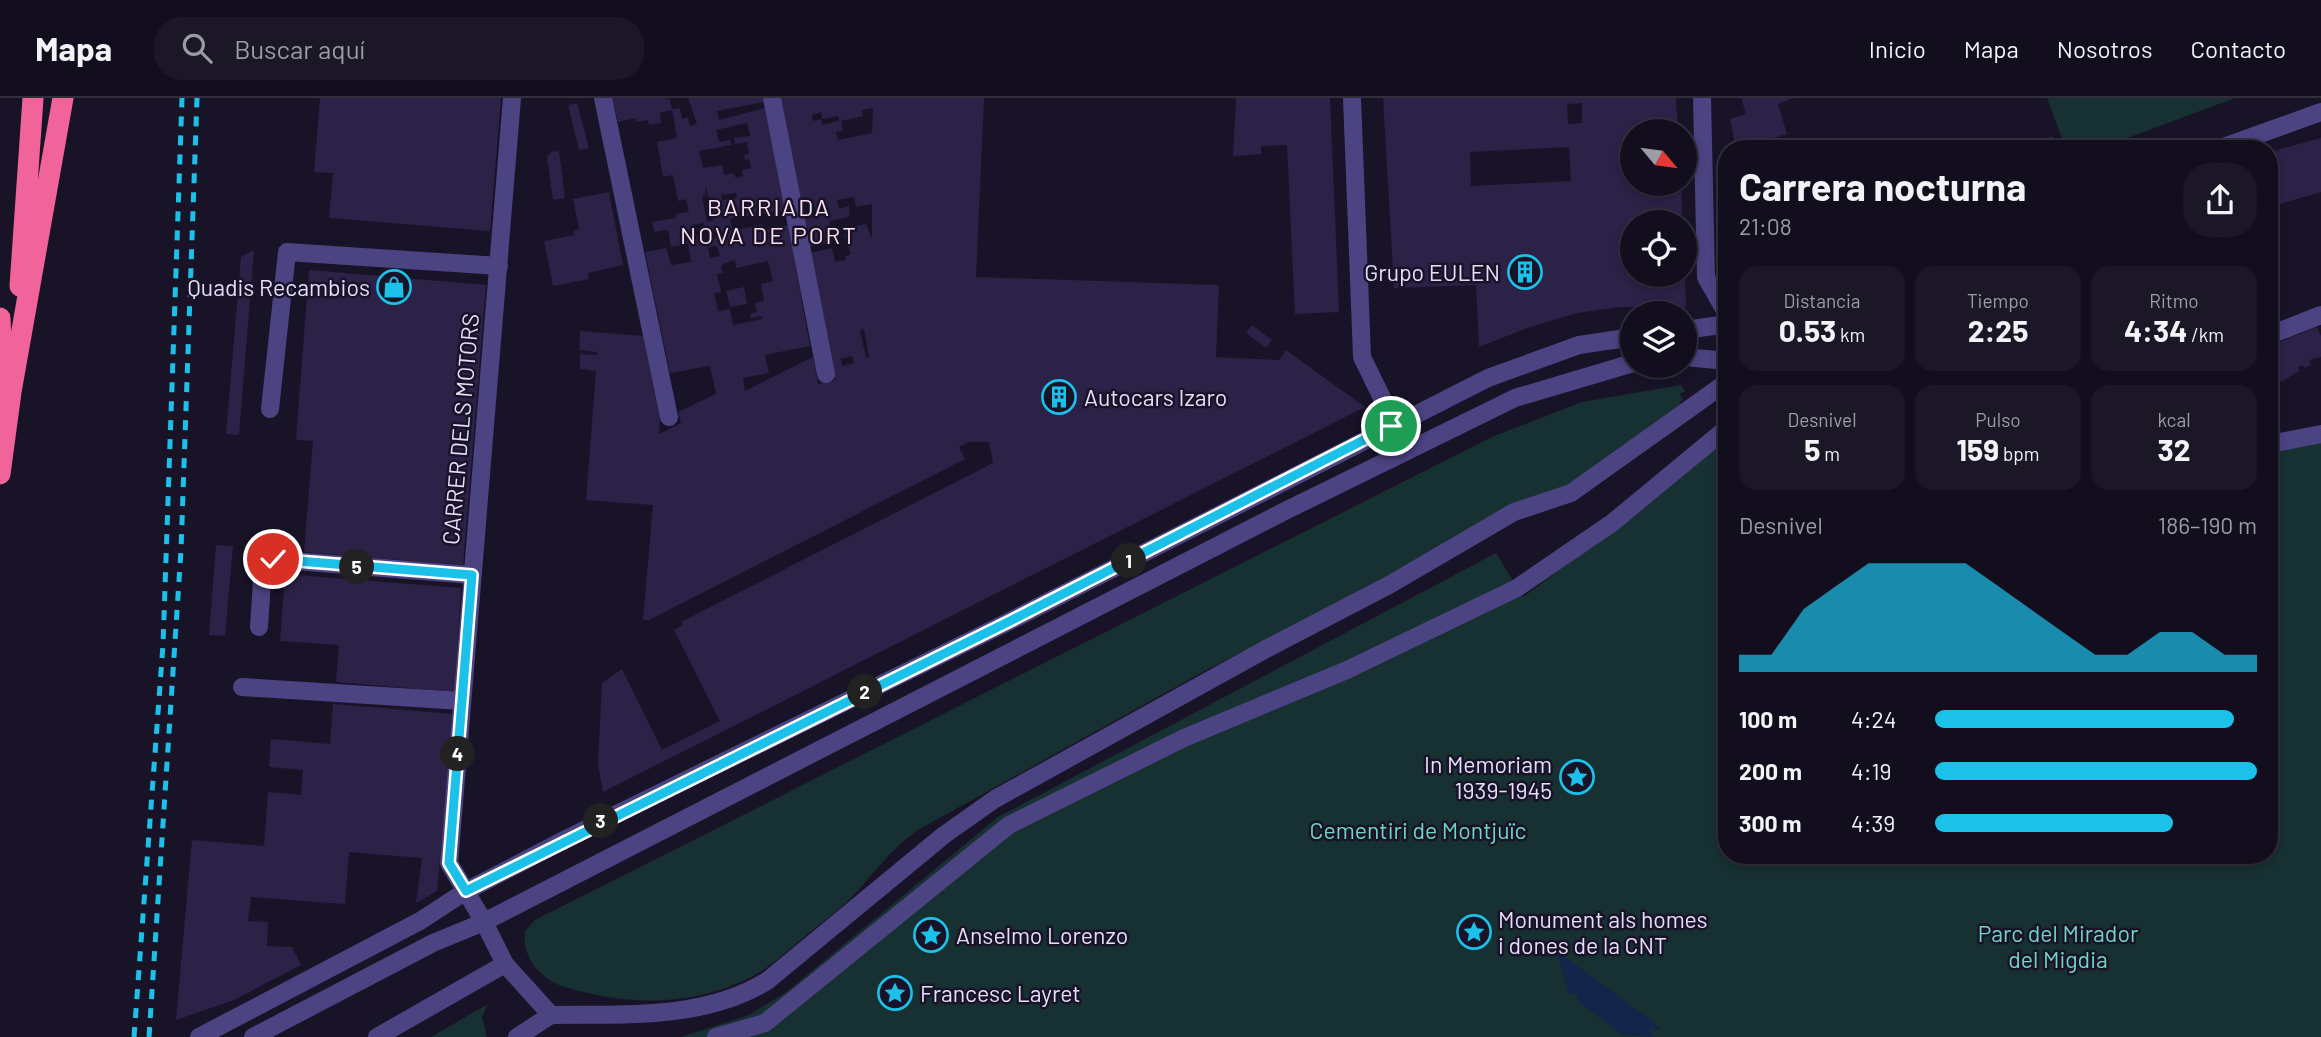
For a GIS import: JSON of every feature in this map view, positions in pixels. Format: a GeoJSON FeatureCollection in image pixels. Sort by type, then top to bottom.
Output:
{"type":"FeatureCollection","features":[{"type":"Feature","properties":{"kind":"highway"},"geometry":{"type":"LineString","coordinates":[[14,376],[33,98]]}},
{"type":"Feature","properties":{"kind":"highway"},"geometry":{"type":"LineString","coordinates":[[0,474],[14,376],[62,98]]}},
{"type":"Feature","properties":{"kind":"highway"},"geometry":{"type":"LineString","coordinates":[[0,318],[4,440]]}},
{"type":"Feature","properties":{"kind":"street","name":"CARRER DELS MOTORS"},"geometry":{"type":"LineString","coordinates":[[512,98],[449,863],[505,964],[551,1015]]}},
{"type":"Feature","properties":{"kind":"street"},"geometry":{"type":"LineString","coordinates":[[603,98],[669,417]]}},
{"type":"Feature","properties":{"kind":"street"},"geometry":{"type":"LineString","coordinates":[[772,98],[826,374]]}},
{"type":"Feature","properties":{"kind":"street"},"geometry":{"type":"LineString","coordinates":[[1352,98],[1362,357],[1382,398],[1391,426]]}},
{"type":"Feature","properties":{"kind":"street"},"geometry":{"type":"LineString","coordinates":[[1702,98],[1706,277],[1718,298]]}},
{"type":"Feature","properties":{"kind":"street"},"geometry":{"type":"LineString","coordinates":[[2243,140],[2321,112]]}},
{"type":"Feature","properties":{"kind":"street"},"geometry":{"type":"LineString","coordinates":[[270,409],[287,252],[499,266]]}},
{"type":"Feature","properties":{"kind":"street"},"geometry":{"type":"LineString","coordinates":[[2278,332],[2321,315]]}},
{"type":"Feature","properties":{"kind":"street"},"geometry":{"type":"LineString","coordinates":[[1697,328],[1718,325]]}},
{"type":"Feature","properties":{"kind":"street"},"geometry":{"type":"LineString","coordinates":[[199,1037],[420,921],[466,891],[1024,614],[1391,426],[1501,373],[1579,345],[1620,339]]}},
{"type":"Feature","properties":{"kind":"street"},"geometry":{"type":"LineString","coordinates":[[1697,358],[1718,360]]}},
{"type":"Feature","properties":{"kind":"street"},"geometry":{"type":"LineString","coordinates":[[253,1037],[433,943],[484,922],[1252,528],[1503,404],[1620,367]]}},
{"type":"Feature","properties":{"kind":"street"},"geometry":{"type":"LineString","coordinates":[[517,1037],[551,1015],[695,1009],[744,995],[767,981],[944,835],[995,799],[1268,648],[1389,585],[1514,512],[1571,493],[1718,388]]}},
{"type":"Feature","properties":{"kind":"street"},"geometry":{"type":"LineString","coordinates":[[2278,442],[2321,434]]}},
{"type":"Feature","properties":{"kind":"street"},"geometry":{"type":"LineString","coordinates":[[716,1037],[765,1023],[1009,825],[1184,738],[1347,670],[1517,588],[1612,523],[1718,435]]}},
{"type":"Feature","properties":{"kind":"street"},"geometry":{"type":"LineString","coordinates":[[259,627],[263,565],[269,559],[472,575]]}},
{"type":"Feature","properties":{"kind":"street"},"geometry":{"type":"LineString","coordinates":[[242,687],[462,701]]}},
{"type":"Feature","properties":{"kind":"street"},"geometry":{"type":"LineString","coordinates":[[377,1037],[505,964]]}},
{"type":"Feature","properties":{"kind":"green space"},"geometry":{"type":"Polygon","coordinates":[[[2047,98],[2235,98],[2122,140],[2063,140],[2047,98]]]}},
{"type":"Feature","properties":{"kind":"green space"},"geometry":{"type":"Polygon","coordinates":[[[1681,385],[1685,391],[1680,394],[1683,400],[1680,402],[1685,407],[1563,488],[1519,501],[1369,587],[1201,673],[918,830],[891,853],[839,909],[771,965],[737,984],[713,992],[664,1000],[614,998],[556,984],[534,966],[526,950],[525,931],[535,920],[1494,436],[1582,402],[1681,385]]]}},
{"type":"Feature","properties":{"kind":"green space","name":"Cementiri de Montjuïc"},"geometry":{"type":"Polygon","coordinates":[[[2321,432],[2321,1037],[681,1037],[749,1015],[785,993],[998,817],[1496,553],[1523,597],[1645,507],[1718,446],[1718,864],[2278,864],[2278,440],[2321,432]]]}},
{"type":"Feature","properties":{"kind":"green space"},"geometry":{"type":"Polygon","coordinates":[[[488,1004],[482,1017],[487,1037],[431,1037],[488,1004]]]}},
{"type":"Feature","properties":{"kind":"water"},"geometry":{"type":"Polygon","coordinates":[[[1557,951],[1661,1028],[1659,1031],[1652,1027],[1649,1031],[1656,1037],[1623,1035],[1578,1001],[1577,993],[1568,993],[1557,951]]]}},
{"type":"Feature","properties":{"kind":"building"},"geometry":{"type":"Polygon","coordinates":[[[320,98],[501,98],[490,231],[329,218],[333,173],[314,172],[320,98]]]}},
{"type":"Feature","properties":{"kind":"building"},"geometry":{"type":"Polygon","coordinates":[[[612,98],[666,98],[670,100],[672,110],[660,113],[661,123],[649,125],[648,120],[636,122],[636,118],[618,122],[612,98]]]}},
{"type":"Feature","properties":{"kind":"building"},"geometry":{"type":"Polygon","coordinates":[[[688,98],[763,98],[764,102],[717,111],[719,120],[765,108],[785,210],[730,219],[733,231],[762,224],[763,230],[788,225],[810,346],[765,355],[769,373],[743,378],[745,391],[813,357],[818,384],[835,380],[810,253],[832,248],[835,262],[846,260],[845,256],[851,254],[844,235],[851,233],[849,227],[866,224],[872,239],[872,204],[856,207],[854,197],[837,200],[839,209],[849,206],[849,217],[829,221],[831,242],[809,247],[804,219],[816,216],[813,199],[801,201],[781,98],[984,98],[976,277],[1219,285],[1216,357],[1279,360],[1286,350],[1365,407],[603,792],[598,764],[602,683],[622,669],[662,750],[720,721],[674,630],[683,625],[681,622],[993,463],[989,442],[969,442],[959,447],[965,459],[649,620],[643,620],[653,505],[586,500],[596,371],[580,369],[580,354],[597,355],[597,352],[579,350],[580,331],[643,336],[660,419],[659,434],[681,423],[678,412],[716,394],[710,366],[670,373],[645,252],[666,248],[671,265],[691,262],[688,244],[671,247],[668,230],[654,232],[652,222],[676,218],[676,214],[689,212],[686,199],[678,201],[673,175],[663,177],[657,142],[677,138],[672,109],[680,108],[682,119],[688,117],[690,126],[697,124],[688,98]],[[873,108],[862,110],[863,116],[841,121],[843,131],[836,132],[838,140],[872,133],[873,108]],[[821,112],[812,115],[813,121],[821,119],[822,125],[839,121],[838,116],[822,119],[821,112]],[[747,123],[716,130],[719,142],[730,140],[731,145],[699,151],[703,168],[722,165],[724,175],[733,173],[736,178],[743,176],[742,170],[751,168],[749,159],[745,160],[744,155],[749,154],[747,142],[735,144],[734,138],[750,136],[747,123]],[[706,186],[705,195],[702,196],[707,222],[713,221],[706,186]],[[736,193],[721,195],[722,200],[737,198],[736,193]],[[704,223],[692,225],[695,235],[703,234],[704,241],[716,238],[715,231],[705,231],[704,223]],[[717,246],[708,247],[710,258],[720,256],[717,246]],[[735,260],[721,266],[723,273],[717,274],[721,292],[714,293],[718,311],[730,309],[733,325],[762,319],[762,316],[751,318],[750,314],[757,312],[755,303],[764,301],[761,284],[773,281],[768,261],[736,268],[735,260]],[[864,329],[860,331],[866,357],[869,357],[864,329]],[[852,356],[841,359],[842,366],[854,363],[852,356]]]}},
{"type":"Feature","properties":{"kind":"building"},"geometry":{"type":"Polygon","coordinates":[[[1236,98],[1330,98],[1339,312],[1295,314],[1287,145],[1261,146],[1261,154],[1233,156],[1236,98]]]}},
{"type":"Feature","properties":{"kind":"building"},"geometry":{"type":"Polygon","coordinates":[[[1383,98],[1676,98],[1677,119],[1620,119],[1620,196],[1681,196],[1682,210],[1620,210],[1620,287],[1685,287],[1686,301],[1620,301],[1620,307],[1577,313],[1527,328],[1479,347],[1476,285],[1394,288],[1383,98]],[[1582,103],[1567,104],[1568,124],[1582,123],[1582,103]],[[1569,147],[1470,152],[1471,186],[1571,181],[1569,147]]]}},
{"type":"Feature","properties":{"kind":"building"},"geometry":{"type":"Polygon","coordinates":[[[1741,98],[1794,98],[1778,104],[1787,134],[1767,140],[1734,140],[1730,119],[1746,114],[1741,98]]]}},
{"type":"Feature","properties":{"kind":"building"},"geometry":{"type":"Polygon","coordinates":[[[577,103],[589,148],[579,150],[568,105],[577,103]]]}},
{"type":"Feature","properties":{"kind":"building"},"geometry":{"type":"Polygon","coordinates":[[[2321,138],[2321,192],[2278,205],[2278,150],[2321,138]]]}},
{"type":"Feature","properties":{"kind":"building"},"geometry":{"type":"Polygon","coordinates":[[[559,151],[565,198],[553,200],[547,157],[551,152],[559,151]]]}},
{"type":"Feature","properties":{"kind":"building"},"geometry":{"type":"Polygon","coordinates":[[[609,192],[623,265],[588,273],[589,279],[553,286],[544,241],[574,235],[574,231],[579,229],[573,199],[609,192]]]}},
{"type":"Feature","properties":{"kind":"building"},"geometry":{"type":"Polygon","coordinates":[[[254,250],[239,435],[226,434],[241,257],[254,250]]]}},
{"type":"Feature","properties":{"kind":"building"},"geometry":{"type":"Polygon","coordinates":[[[309,270],[486,285],[463,565],[304,552],[313,441],[296,440],[309,270]]]}},
{"type":"Feature","properties":{"kind":"building"},"geometry":{"type":"Polygon","coordinates":[[[744,287],[747,304],[730,307],[726,291],[744,287]]]}},
{"type":"Feature","properties":{"kind":"building"},"geometry":{"type":"Polygon","coordinates":[[[1252,325],[1272,340],[1266,348],[1246,333],[1252,325]]]}},
{"type":"Feature","properties":{"kind":"building"},"geometry":{"type":"Polygon","coordinates":[[[2317,327],[2321,336],[2321,357],[2309,360],[2311,365],[2298,367],[2299,371],[2281,382],[2278,376],[2278,343],[2317,327]]]}},
{"type":"Feature","properties":{"kind":"building"},"geometry":{"type":"Polygon","coordinates":[[[216,545],[233,546],[225,636],[209,635],[216,545]]]}},
{"type":"Feature","properties":{"kind":"building"},"geometry":{"type":"Polygon","coordinates":[[[285,574],[461,588],[455,692],[336,682],[339,645],[280,641],[285,574]]]}},
{"type":"Feature","properties":{"kind":"building"},"geometry":{"type":"Polygon","coordinates":[[[333,704],[453,714],[437,891],[416,903],[422,858],[349,852],[345,904],[251,897],[248,921],[268,922],[267,946],[292,947],[301,965],[234,1000],[176,1020],[192,840],[264,846],[268,792],[301,795],[303,770],[269,767],[271,739],[330,744],[333,704]]]}},
{"type":"Feature","properties":{"kind":"railway"},"geometry":{"type":"LineString","coordinates":[[134,1037],[163,645],[182,98]]}},
{"type":"Feature","properties":{"kind":"railway"},"geometry":{"type":"LineString","coordinates":[[149,1037],[181,550],[197,98]]}},
{"type":"Feature","properties":{"kind":"place","name":"Grupo EULEN"},"geometry":{"type":"Point","coordinates":[1525,272]}},
{"type":"Feature","properties":{"kind":"place","name":"Quadis Recambios"},"geometry":{"type":"Point","coordinates":[394,287]}},
{"type":"Feature","properties":{"kind":"place","name":"Autocars Izaro"},"geometry":{"type":"Point","coordinates":[1059,397]}},
{"type":"Feature","properties":{"kind":"place","name":"In Memoriam 1939-1945"},"geometry":{"type":"Point","coordinates":[1577,777]}},
{"type":"Feature","properties":{"kind":"place","name":"Monument als homes i dones de la CNT"},"geometry":{"type":"Point","coordinates":[1474,932]}},
{"type":"Feature","properties":{"kind":"place","name":"Anselmo Lorenzo"},"geometry":{"type":"Point","coordinates":[931,935]}},
{"type":"Feature","properties":{"kind":"place","name":"Francesc Layret"},"geometry":{"type":"Point","coordinates":[895,993]}},
{"type":"Feature","properties":{"kind":"district","name":"BARRIADA NOVA DE PORT"},"geometry":{"type":"Point","coordinates":[769,220]}},
{"type":"Feature","properties":{"kind":"route"},"geometry":{"type":"LineString","coordinates":[[273,559],[472,575],[449,863],[466,891],[566,838],[1012,620],[1391,426]]}},
{"type":"Feature","properties":{"kind":"park label","name":"Parc del Mirador del Migdia"},"geometry":{"type":"Point","coordinates":[2058,946]}}]}
